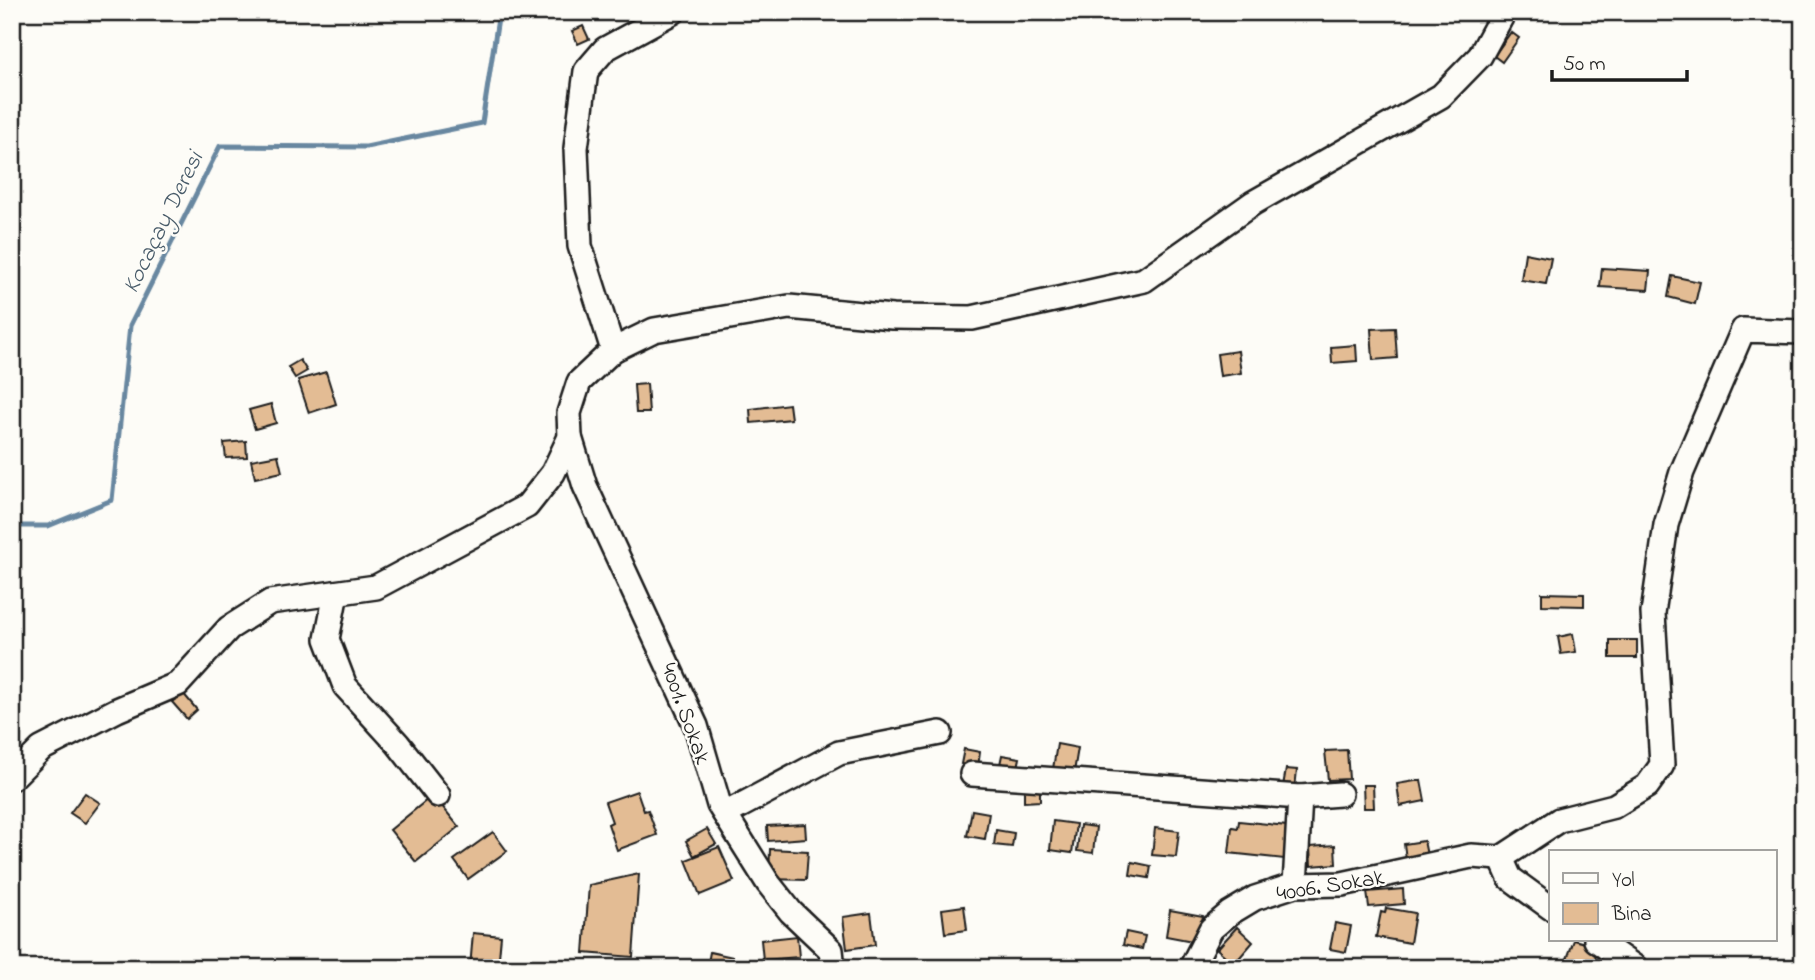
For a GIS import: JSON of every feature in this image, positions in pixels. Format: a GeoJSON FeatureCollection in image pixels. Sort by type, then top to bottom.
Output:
{"type":"FeatureCollection","features":[{"type":"Feature","properties":{"kind":"street"},"geometry":{"type":"LineString","coordinates":[[12,778],[41,749],[117,710],[178,684],[229,628],[270,602],[376,587],[527,506],[553,472],[570,437],[569,413],[579,382],[613,350],[654,330],[789,307],[892,317],[972,318],[1144,280],[1254,203],[1441,96],[1480,56],[1504,12]]}},
{"type":"Feature","properties":{"kind":"street"},"geometry":{"type":"LineString","coordinates":[[613,350],[580,246],[576,148],[584,84],[586,71],[605,49],[663,15]]}},
{"type":"Feature","properties":{"kind":"street"},"geometry":{"type":"LineString","coordinates":[[1549,907],[1510,878],[1501,859],[1559,820],[1614,806],[1647,786],[1662,765],[1653,613],[1666,525],[1682,472],[1743,330],[1803,332]]}},
{"type":"Feature","properties":{"kind":"street","name":"4001. Sokak"},"geometry":{"type":"LineString","coordinates":[[570,437],[585,486],[696,726],[719,805],[768,883],[791,912],[831,950],[833,968]]}},
{"type":"Feature","properties":{"kind":"street"},"geometry":{"type":"LineString","coordinates":[[336,593],[327,639],[345,686],[398,744],[438,795]]}},
{"type":"Feature","properties":{"kind":"street"},"geometry":{"type":"LineString","coordinates":[[724,814],[839,753],[940,733]]}},
{"type":"Feature","properties":{"kind":"street"},"geometry":{"type":"LineString","coordinates":[[972,774],[1300,797],[1340,794]]}},
{"type":"Feature","properties":{"kind":"street"},"geometry":{"type":"LineString","coordinates":[[1296,885],[1300,797]]}},
{"type":"Feature","properties":{"kind":"street","name":"4006. Sokak"},"geometry":{"type":"LineString","coordinates":[[1191,968],[1211,929],[1230,913],[1255,898],[1296,885],[1342,884],[1471,856],[1501,859]]}},
{"type":"Feature","properties":{"kind":"street"},"geometry":{"type":"LineString","coordinates":[[1599,942],[1636,968]]}},
{"type":"Feature","properties":{"kind":"building"},"geometry":{"type":"Polygon","coordinates":[[[583,26],[589,39],[578,44],[572,31],[583,26]]]}},
{"type":"Feature","properties":{"kind":"building"},"geometry":{"type":"Polygon","coordinates":[[[1511,32],[1519,38],[1502,62],[1494,56],[1511,32]]]}},
{"type":"Feature","properties":{"kind":"building"},"geometry":{"type":"Polygon","coordinates":[[[1525,253],[1551,258],[1546,284],[1521,280],[1525,253]]]}},
{"type":"Feature","properties":{"kind":"building"},"geometry":{"type":"Polygon","coordinates":[[[1602,268],[1650,271],[1648,290],[1600,287],[1602,268]]]}},
{"type":"Feature","properties":{"kind":"building"},"geometry":{"type":"Polygon","coordinates":[[[1672,276],[1700,282],[1695,304],[1668,297],[1672,276]]]}},
{"type":"Feature","properties":{"kind":"building"},"geometry":{"type":"Polygon","coordinates":[[[1395,328],[1397,358],[1373,360],[1371,329],[1395,328]]]}},
{"type":"Feature","properties":{"kind":"building"},"geometry":{"type":"Polygon","coordinates":[[[1356,345],[1357,361],[1332,363],[1331,347],[1356,345]]]}},
{"type":"Feature","properties":{"kind":"building"},"geometry":{"type":"Polygon","coordinates":[[[1238,351],[1241,373],[1220,376],[1217,354],[1238,351]]]}},
{"type":"Feature","properties":{"kind":"building"},"geometry":{"type":"Polygon","coordinates":[[[300,360],[307,371],[295,378],[288,367],[300,360]]]}},
{"type":"Feature","properties":{"kind":"building"},"geometry":{"type":"Polygon","coordinates":[[[326,372],[336,404],[309,413],[298,380],[326,372]]]}},
{"type":"Feature","properties":{"kind":"building"},"geometry":{"type":"Polygon","coordinates":[[[647,384],[649,413],[636,413],[634,385],[647,384]]]}},
{"type":"Feature","properties":{"kind":"building"},"geometry":{"type":"Polygon","coordinates":[[[271,404],[276,423],[255,429],[249,410],[271,404]]]}},
{"type":"Feature","properties":{"kind":"building"},"geometry":{"type":"Polygon","coordinates":[[[789,404],[791,419],[751,423],[750,409],[789,404]]]}},
{"type":"Feature","properties":{"kind":"building"},"geometry":{"type":"Polygon","coordinates":[[[246,441],[247,457],[226,458],[224,443],[246,441]]]}},
{"type":"Feature","properties":{"kind":"building"},"geometry":{"type":"Polygon","coordinates":[[[278,455],[282,472],[255,478],[251,460],[278,455]]]}},
{"type":"Feature","properties":{"kind":"building"},"geometry":{"type":"Polygon","coordinates":[[[1542,593],[1584,594],[1584,606],[1542,605],[1542,593]]]}},
{"type":"Feature","properties":{"kind":"building"},"geometry":{"type":"Polygon","coordinates":[[[1573,634],[1576,652],[1561,654],[1558,637],[1573,634]]]}},
{"type":"Feature","properties":{"kind":"building"},"geometry":{"type":"Polygon","coordinates":[[[1610,640],[1637,640],[1637,658],[1610,658],[1610,640]]]}},
{"type":"Feature","properties":{"kind":"building"},"geometry":{"type":"Polygon","coordinates":[[[183,693],[197,710],[187,719],[172,702],[183,693]]]}},
{"type":"Feature","properties":{"kind":"building"},"geometry":{"type":"Polygon","coordinates":[[[1057,744],[1078,748],[1073,778],[1052,775],[1057,744]]]}},
{"type":"Feature","properties":{"kind":"building"},"geometry":{"type":"Polygon","coordinates":[[[964,749],[980,752],[978,767],[961,764],[964,749]]]}},
{"type":"Feature","properties":{"kind":"building"},"geometry":{"type":"Polygon","coordinates":[[[1347,750],[1349,779],[1328,780],[1325,751],[1347,750]]]}},
{"type":"Feature","properties":{"kind":"building"},"geometry":{"type":"Polygon","coordinates":[[[1002,755],[1020,758],[1017,772],[999,769],[1002,755]]]}},
{"type":"Feature","properties":{"kind":"building"},"geometry":{"type":"Polygon","coordinates":[[[1286,769],[1297,770],[1295,788],[1283,786],[1286,769]]]}},
{"type":"Feature","properties":{"kind":"building"},"geometry":{"type":"Polygon","coordinates":[[[1421,780],[1425,801],[1400,806],[1397,784],[1421,780]]]}},
{"type":"Feature","properties":{"kind":"building"},"geometry":{"type":"Polygon","coordinates":[[[1363,785],[1373,785],[1374,808],[1364,808],[1363,785]]]}},
{"type":"Feature","properties":{"kind":"building"},"geometry":{"type":"Polygon","coordinates":[[[1024,790],[1040,790],[1040,801],[1024,802],[1024,790]]]}},
{"type":"Feature","properties":{"kind":"building"},"geometry":{"type":"Polygon","coordinates":[[[637,791],[644,811],[648,810],[657,835],[617,850],[608,824],[612,822],[605,802],[637,791]]]}},
{"type":"Feature","properties":{"kind":"building"},"geometry":{"type":"Polygon","coordinates":[[[85,793],[100,803],[85,823],[70,813],[85,793]]]}},
{"type":"Feature","properties":{"kind":"building"},"geometry":{"type":"Polygon","coordinates":[[[433,795],[459,827],[416,862],[390,830],[433,795]]]}},
{"type":"Feature","properties":{"kind":"building"},"geometry":{"type":"Polygon","coordinates":[[[972,810],[989,813],[985,839],[967,836],[972,810]]]}},
{"type":"Feature","properties":{"kind":"building"},"geometry":{"type":"Polygon","coordinates":[[[1053,821],[1076,824],[1072,853],[1050,850],[1053,821]]]}},
{"type":"Feature","properties":{"kind":"building"},"geometry":{"type":"Polygon","coordinates":[[[1239,821],[1287,826],[1284,859],[1229,853],[1232,827],[1238,828],[1239,821]]]}},
{"type":"Feature","properties":{"kind":"building"},"geometry":{"type":"Polygon","coordinates":[[[805,824],[806,838],[768,841],[767,826],[805,824]]]}},
{"type":"Feature","properties":{"kind":"building"},"geometry":{"type":"Polygon","coordinates":[[[1080,825],[1096,827],[1093,853],[1077,851],[1080,825]]]}},
{"type":"Feature","properties":{"kind":"building"},"geometry":{"type":"Polygon","coordinates":[[[1155,828],[1179,831],[1176,857],[1152,855],[1155,828]]]}},
{"type":"Feature","properties":{"kind":"building"},"geometry":{"type":"Polygon","coordinates":[[[707,829],[716,844],[694,856],[686,841],[707,829]]]}},
{"type":"Feature","properties":{"kind":"building"},"geometry":{"type":"Polygon","coordinates":[[[996,830],[1014,833],[1012,847],[994,845],[996,830]]]}},
{"type":"Feature","properties":{"kind":"building"},"geometry":{"type":"Polygon","coordinates":[[[493,832],[507,851],[468,879],[454,860],[493,832]]]}},
{"type":"Feature","properties":{"kind":"building"},"geometry":{"type":"Polygon","coordinates":[[[1424,841],[1427,855],[1406,859],[1404,844],[1424,841]]]}},
{"type":"Feature","properties":{"kind":"building"},"geometry":{"type":"Polygon","coordinates":[[[1335,845],[1336,864],[1311,866],[1310,847],[1335,845]]]}},
{"type":"Feature","properties":{"kind":"building"},"geometry":{"type":"Polygon","coordinates":[[[719,847],[734,881],[700,895],[686,860],[719,847]]]}},
{"type":"Feature","properties":{"kind":"building"},"geometry":{"type":"Polygon","coordinates":[[[770,849],[808,851],[806,880],[769,879],[770,849]]]}},
{"type":"Feature","properties":{"kind":"building"},"geometry":{"type":"Polygon","coordinates":[[[1132,862],[1151,866],[1149,878],[1130,875],[1132,862]]]}},
{"type":"Feature","properties":{"kind":"building"},"geometry":{"type":"Polygon","coordinates":[[[639,874],[633,957],[584,953],[589,885],[639,874]]]}},
{"type":"Feature","properties":{"kind":"building"},"geometry":{"type":"Polygon","coordinates":[[[1403,889],[1404,904],[1369,907],[1367,892],[1403,889]]]}},
{"type":"Feature","properties":{"kind":"building"},"geometry":{"type":"Polygon","coordinates":[[[964,906],[967,930],[945,933],[942,909],[964,906]]]}},
{"type":"Feature","properties":{"kind":"building"},"geometry":{"type":"Polygon","coordinates":[[[1386,908],[1415,913],[1410,943],[1376,937],[1381,912],[1385,913],[1386,908]]]}},
{"type":"Feature","properties":{"kind":"building"},"geometry":{"type":"Polygon","coordinates":[[[1170,910],[1203,916],[1198,942],[1166,936],[1170,910]]]}},
{"type":"Feature","properties":{"kind":"building"},"geometry":{"type":"Polygon","coordinates":[[[871,913],[875,945],[847,949],[843,917],[871,913]]]}},
{"type":"Feature","properties":{"kind":"building"},"geometry":{"type":"Polygon","coordinates":[[[1335,923],[1351,926],[1346,952],[1330,949],[1335,923]]]}},
{"type":"Feature","properties":{"kind":"building"},"geometry":{"type":"Polygon","coordinates":[[[1237,927],[1253,942],[1234,964],[1217,949],[1237,927]]]}},
{"type":"Feature","properties":{"kind":"building"},"geometry":{"type":"Polygon","coordinates":[[[1126,932],[1145,936],[1142,949],[1123,945],[1126,932]]]}},
{"type":"Feature","properties":{"kind":"building"},"geometry":{"type":"Polygon","coordinates":[[[473,933],[501,936],[498,968],[470,968],[473,933]]]}},
{"type":"Feature","properties":{"kind":"building"},"geometry":{"type":"Polygon","coordinates":[[[797,936],[799,957],[763,960],[761,940],[797,936]]]}},
{"type":"Feature","properties":{"kind":"building"},"geometry":{"type":"Polygon","coordinates":[[[1573,942],[1600,947],[1591,968],[1565,964],[1573,942]]]}},
{"type":"Feature","properties":{"kind":"building"},"geometry":{"type":"Polygon","coordinates":[[[710,952],[733,957],[731,968],[707,968],[710,952]]]}},
{"type":"Feature","properties":{"kind":"waterway","name":"Kocaçay Deresi"},"geometry":{"type":"LineString","coordinates":[[12,526],[48,526],[112,500],[130,326],[220,146],[366,147],[482,123],[499,12]]}}]}
